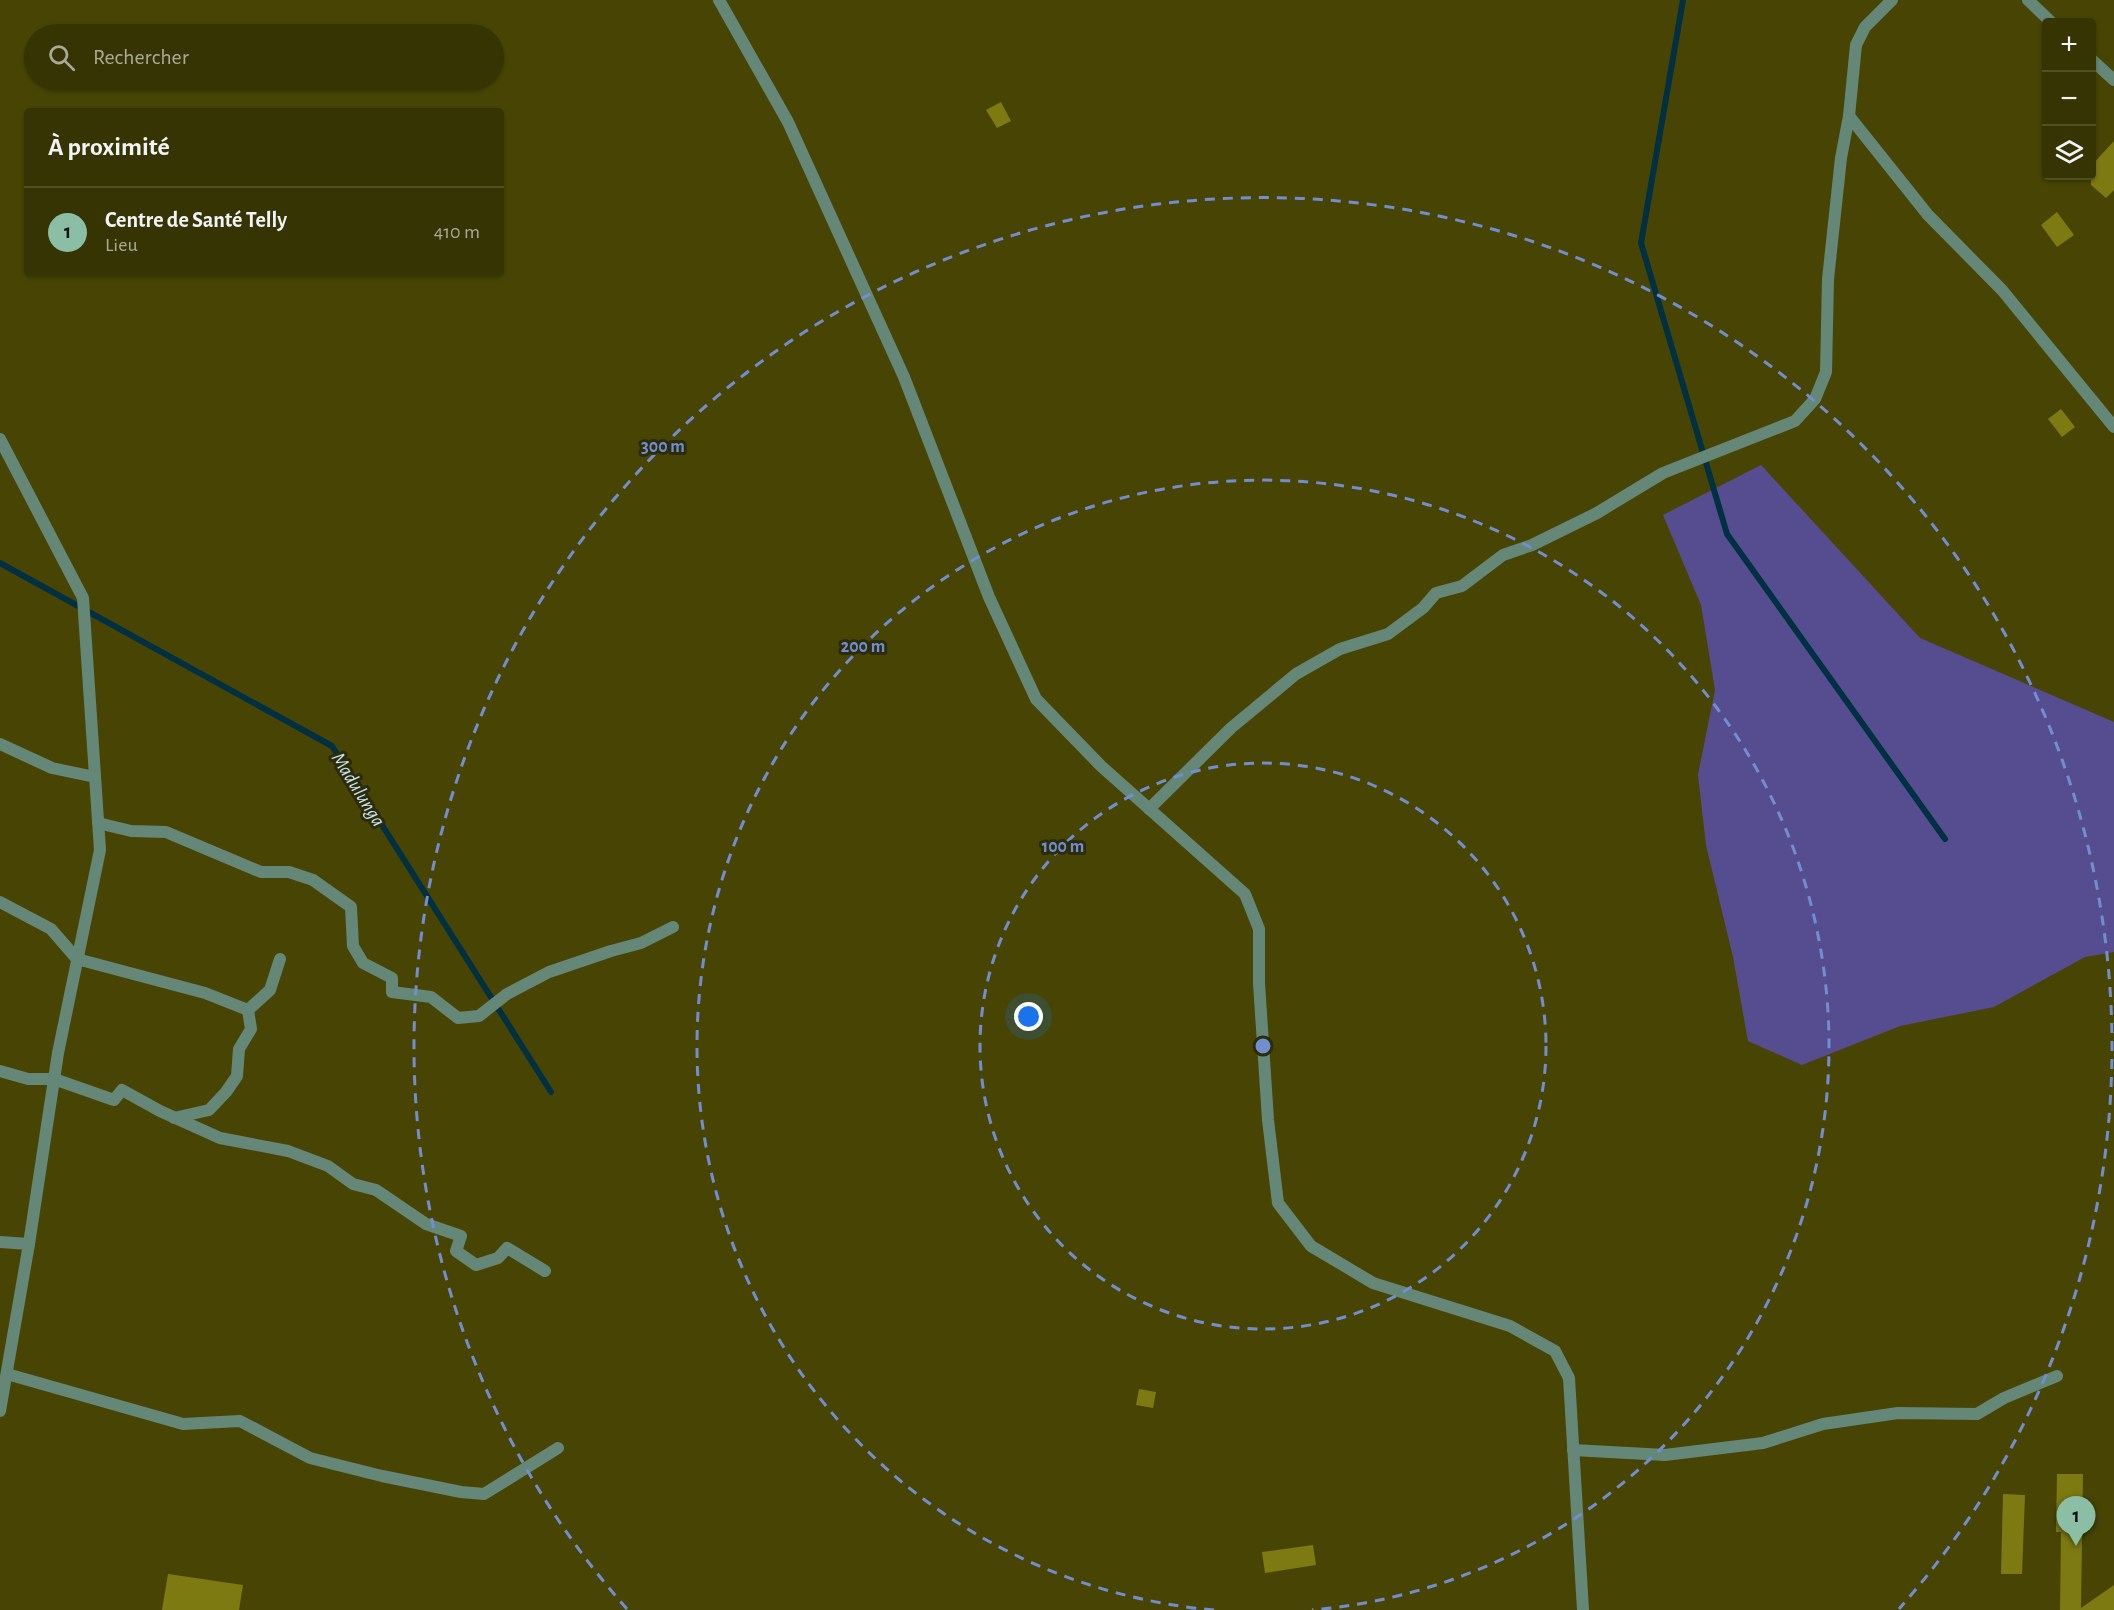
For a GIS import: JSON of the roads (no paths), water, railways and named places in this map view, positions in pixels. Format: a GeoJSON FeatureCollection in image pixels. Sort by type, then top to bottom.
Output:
{"type":"FeatureCollection","features":[{"type":"Feature","properties":{"kind":"street"},"geometry":{"type":"LineString","coordinates":[[719,0],[788,122],[904,377],[989,597],[1036,699],[1101,766],[1245,894],[1259,929],[1259,983],[1268,1120],[1278,1203],[1311,1246],[1373,1283],[1510,1326],[1555,1351],[1569,1378],[1583,1610]]}},
{"type":"Feature","properties":{"kind":"street"},"geometry":{"type":"LineString","coordinates":[[1149,809],[1231,728],[1296,674],[1340,649],[1388,634],[1423,608],[1436,593],[1462,586],[1503,555],[1597,513],[1663,472],[1795,421],[1815,399],[1826,372],[1828,279],[1840,158],[1849,116],[1856,45],[1864,27],[1892,0]]}},
{"type":"Feature","properties":{"kind":"street"},"geometry":{"type":"LineString","coordinates":[[2028,0],[2047,18]]}},
{"type":"Feature","properties":{"kind":"street"},"geometry":{"type":"LineString","coordinates":[[2096,64],[2114,80]]}},
{"type":"Feature","properties":{"kind":"street"},"geometry":{"type":"LineString","coordinates":[[1849,116],[1928,214],[2002,290],[2114,428]]}},
{"type":"Feature","properties":{"kind":"street"},"geometry":{"type":"LineString","coordinates":[[0,439],[83,598],[100,850],[54,1079],[29,1244],[0,1411]]}},
{"type":"Feature","properties":{"kind":"street"},"geometry":{"type":"LineString","coordinates":[[0,744],[52,768],[95,777]]}},
{"type":"Feature","properties":{"kind":"street"},"geometry":{"type":"LineString","coordinates":[[98,823],[131,831],[166,832],[261,872],[289,872],[313,880],[351,907],[353,946],[363,963],[392,978],[392,992],[431,997],[458,1018],[478,1016],[507,994],[549,972],[641,943],[673,927]]}},
{"type":"Feature","properties":{"kind":"street"},"geometry":{"type":"LineString","coordinates":[[0,902],[51,928],[77,959],[205,993],[248,1010]]}},
{"type":"Feature","properties":{"kind":"street"},"geometry":{"type":"LineString","coordinates":[[248,1010],[270,990],[280,959]]}},
{"type":"Feature","properties":{"kind":"street"},"geometry":{"type":"LineString","coordinates":[[174,1118],[209,1110],[237,1076],[238,1050],[250,1029],[248,1010]]}},
{"type":"Feature","properties":{"kind":"street"},"geometry":{"type":"LineString","coordinates":[[0,1071],[28,1079],[54,1079],[114,1100],[122,1090],[174,1118],[220,1138],[288,1151],[328,1167],[353,1184],[375,1191],[426,1224],[461,1236],[456,1251],[476,1264],[498,1258],[507,1248],[546,1271]]}},
{"type":"Feature","properties":{"kind":"street"},"geometry":{"type":"LineString","coordinates":[[0,1242],[29,1244]]}},
{"type":"Feature","properties":{"kind":"street"},"geometry":{"type":"LineString","coordinates":[[6,1374],[183,1424],[240,1421],[310,1458],[461,1492],[484,1494],[558,1448]]}},
{"type":"Feature","properties":{"kind":"street"},"geometry":{"type":"LineString","coordinates":[[1574,1450],[1665,1455],[1763,1443],[1823,1424],[1898,1413],[1977,1414],[2004,1398],[2057,1376]]}},
{"type":"Feature","properties":{"kind":"waterway"},"geometry":{"type":"LineString","coordinates":[[1683,0],[1641,243],[1727,534],[1945,839]]}},
{"type":"Feature","properties":{"kind":"waterway","name":"Madulunga"},"geometry":{"type":"LineString","coordinates":[[0,563],[332,746],[551,1092]]}},
{"type":"Feature","properties":{"kind":"place","name":"Centre de Santé Telly"},"geometry":{"type":"Point","coordinates":[2076,1546]}}]}
